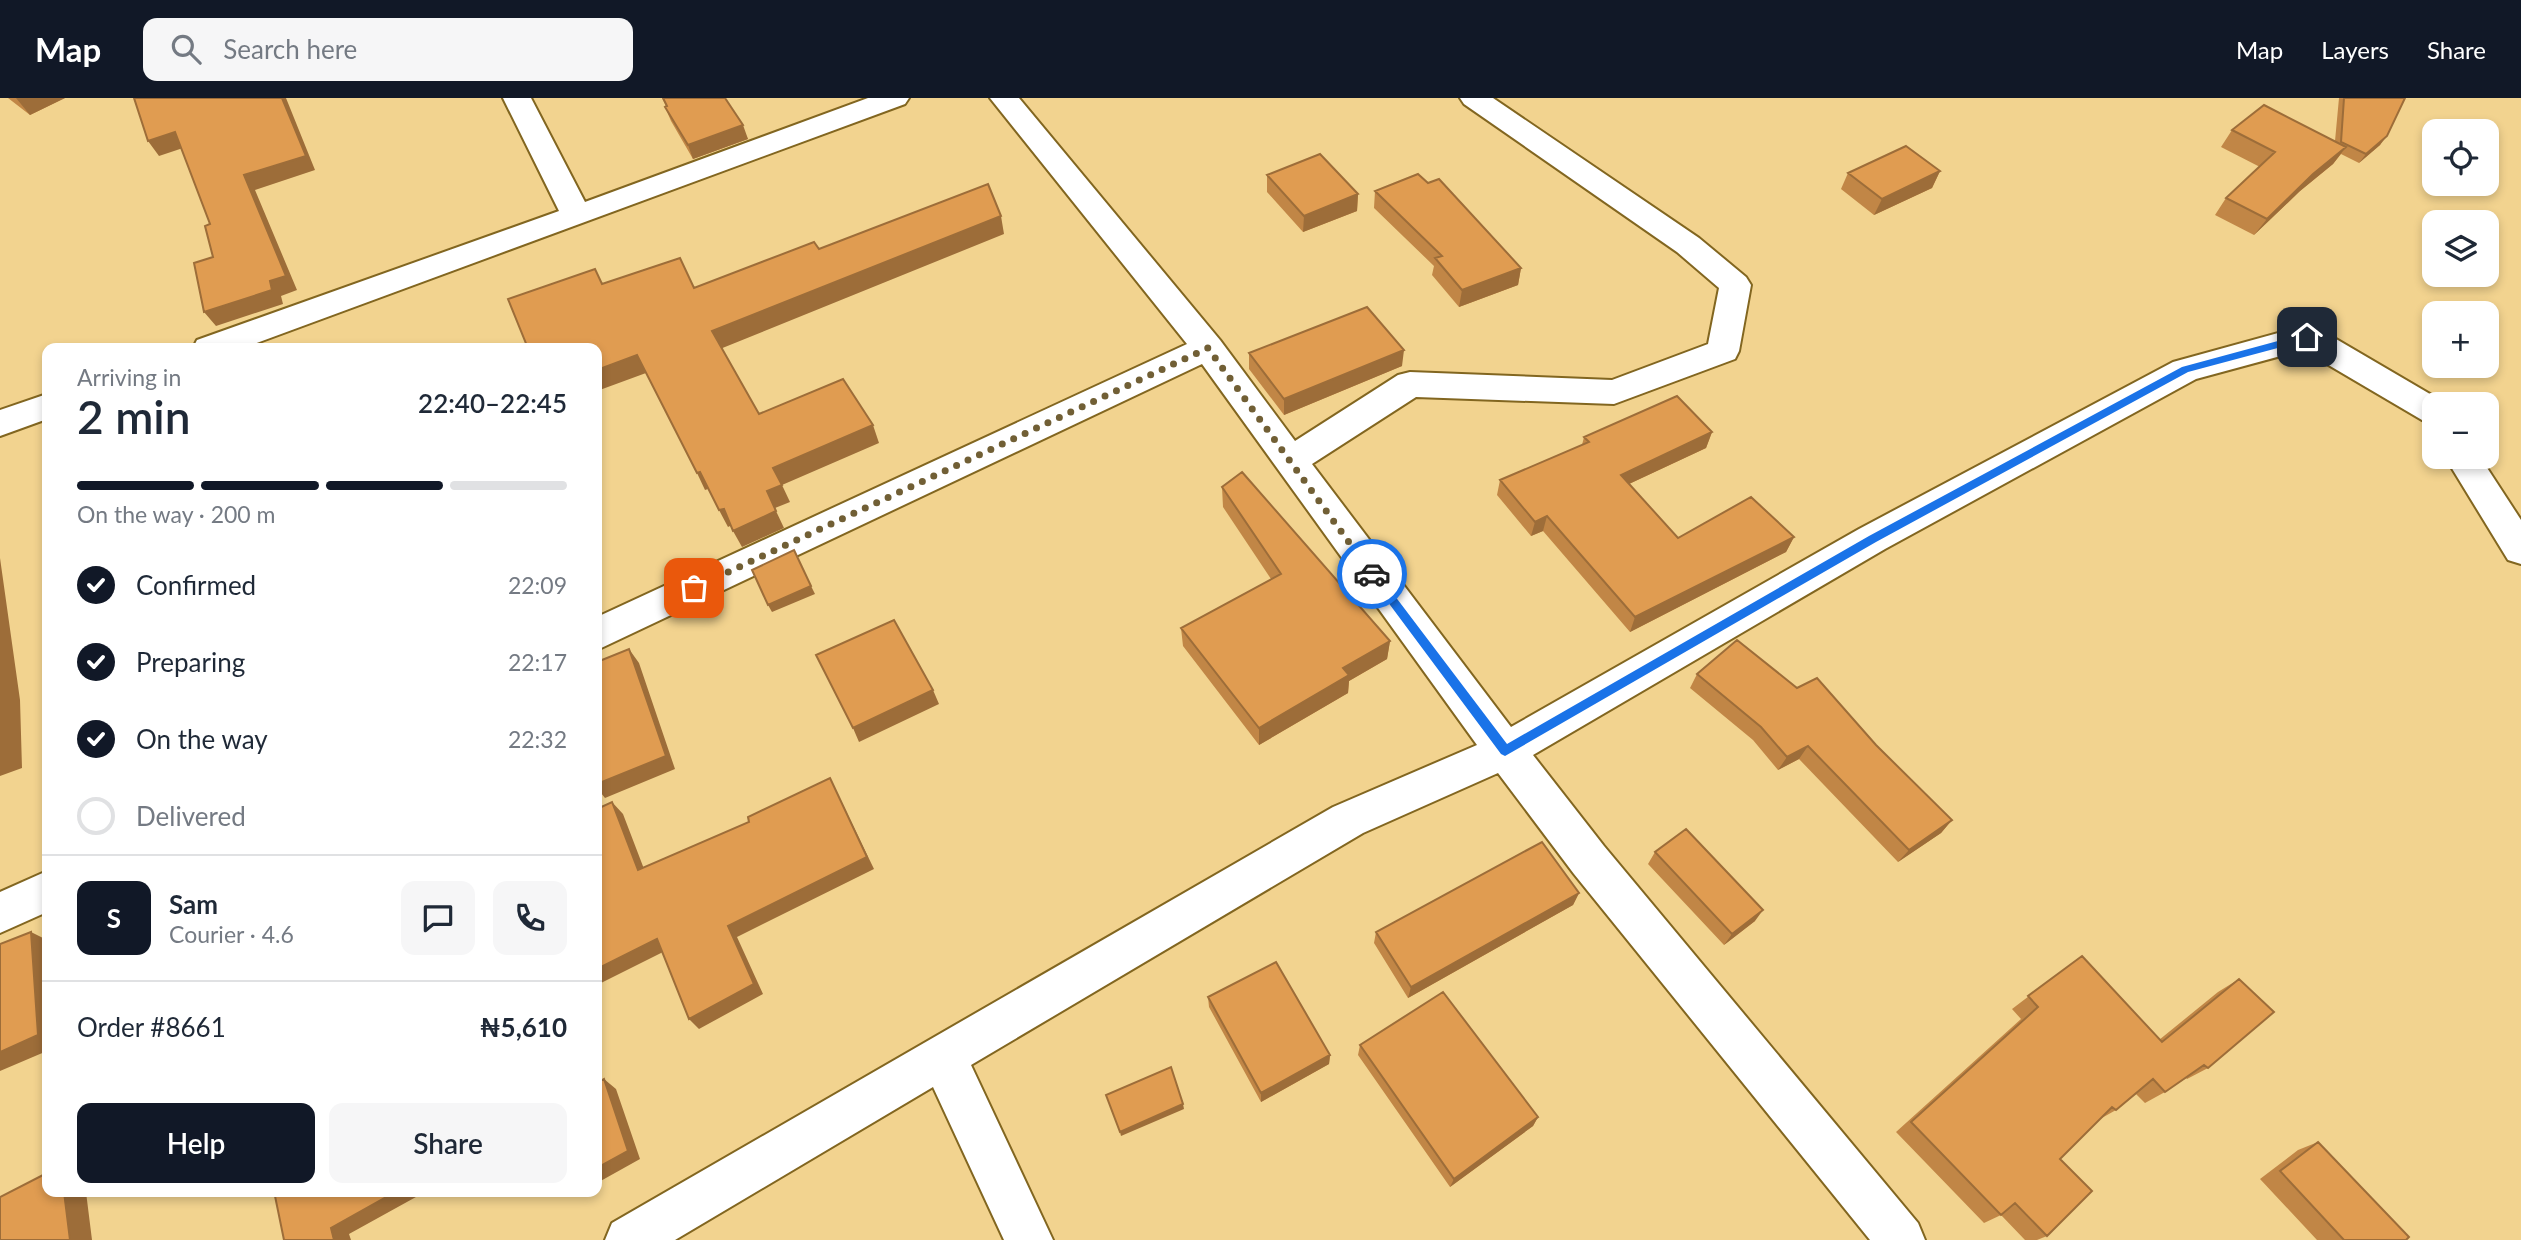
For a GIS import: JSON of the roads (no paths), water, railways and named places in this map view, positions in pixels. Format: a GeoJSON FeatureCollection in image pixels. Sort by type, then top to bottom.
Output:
{"type":"FeatureCollection","features":[{"type":"Feature","properties":{"kind":"street"},"geometry":{"type":"LineString","coordinates":[[517,98],[577,216]]}},
{"type":"Feature","properties":{"kind":"street"},"geometry":{"type":"LineString","coordinates":[[223,343],[895,98]]}},
{"type":"Feature","properties":{"kind":"street"},"geometry":{"type":"LineString","coordinates":[[1004,98],[1208,348],[1505,751],[1589,860],[1901,1240]]}},
{"type":"Feature","properties":{"kind":"street"},"geometry":{"type":"LineString","coordinates":[[1290,461],[1410,384],[1614,392],[1723,351],[1735,285],[1688,244],[1474,98]]}},
{"type":"Feature","properties":{"kind":"street"},"geometry":{"type":"LineString","coordinates":[[629,1240],[1349,820],[1505,751],[1872,539],[2185,370],[2307,337],[2422,404]]}},
{"type":"Feature","properties":{"kind":"street"},"geometry":{"type":"LineString","coordinates":[[602,632],[1208,348]]}},
{"type":"Feature","properties":{"kind":"street"},"geometry":{"type":"LineString","coordinates":[[0,423],[42,408]]}},
{"type":"Feature","properties":{"kind":"street"},"geometry":{"type":"LineString","coordinates":[[2470,469],[2521,550]]}},
{"type":"Feature","properties":{"kind":"street"},"geometry":{"type":"LineString","coordinates":[[0,913],[42,893]]}},
{"type":"Feature","properties":{"kind":"street"},"geometry":{"type":"LineString","coordinates":[[943,1057],[1028,1240]]}}]}
